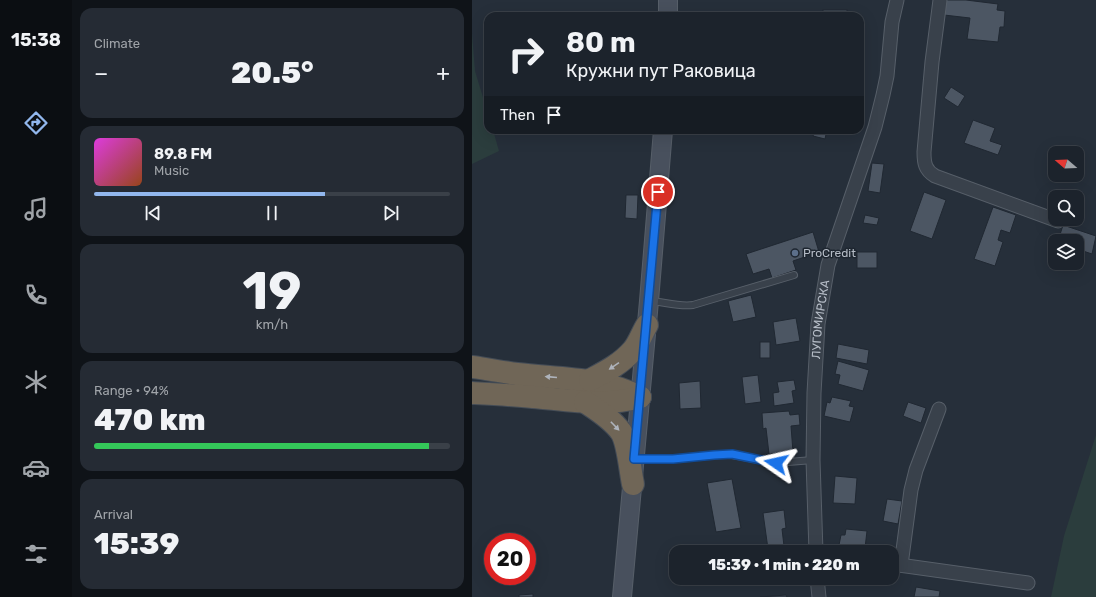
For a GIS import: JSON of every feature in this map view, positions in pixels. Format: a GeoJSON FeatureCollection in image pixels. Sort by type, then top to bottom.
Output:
{"type":"FeatureCollection","features":[{"type":"Feature","properties":{"kind":"highway"},"geometry":{"type":"LineString","coordinates":[[590,380],[617,365],[626,357],[634,349],[647,325]]}},
{"type":"Feature","properties":{"kind":"highway"},"geometry":{"type":"LineString","coordinates":[[472,367],[516,374],[590,380],[611,385],[640,397]]}},
{"type":"Feature","properties":{"kind":"highway"},"geometry":{"type":"LineString","coordinates":[[472,393],[584,402],[628,400],[640,397]]}},
{"type":"Feature","properties":{"kind":"highway"},"geometry":{"type":"LineString","coordinates":[[584,402],[605,416],[621,432],[627,452],[633,484]]}},
{"type":"Feature","properties":{"kind":"main road"},"geometry":{"type":"LineString","coordinates":[[668,0],[668,12]]}},
{"type":"Feature","properties":{"kind":"main road"},"geometry":{"type":"LineString","coordinates":[[622,597],[663,134]]}},
{"type":"Feature","properties":{"kind":"street","name":"ЛУГОМИРСКА"},"geometry":{"type":"LineString","coordinates":[[816,545],[813,460],[814,393],[818,324],[832,250],[874,127],[883,95],[887,76],[892,22],[897,0]]}},
{"type":"Feature","properties":{"kind":"street"},"geometry":{"type":"LineString","coordinates":[[940,0],[932,62],[924,152],[924,162],[927,171],[935,176],[1048,216]]}},
{"type":"Feature","properties":{"kind":"street"},"geometry":{"type":"LineString","coordinates":[[899,554],[916,470],[939,409]]}},
{"type":"Feature","properties":{"kind":"street"},"geometry":{"type":"LineString","coordinates":[[899,565],[1028,583]]}},
{"type":"Feature","properties":{"kind":"street"},"geometry":{"type":"LineString","coordinates":[[818,585],[819,597]]}},
{"type":"Feature","properties":{"kind":"lane"},"geometry":{"type":"LineString","coordinates":[[649,301],[693,305],[794,275]]}},
{"type":"Feature","properties":{"kind":"lane"},"geometry":{"type":"LineString","coordinates":[[634,459],[673,459],[732,454],[776,463],[813,460]]}},
{"type":"Feature","properties":{"kind":"shaded area"},"geometry":{"type":"Polygon","coordinates":[[[472,33],[475,71],[484,101],[484,134],[494,134],[499,151],[472,164],[472,33]]]}},
{"type":"Feature","properties":{"kind":"shaded area"},"geometry":{"type":"Polygon","coordinates":[[[1096,435],[1096,597],[1051,597],[1064,536],[1096,435]]]}},
{"type":"Feature","properties":{"kind":"building"},"geometry":{"type":"Polygon","coordinates":[[[946,0],[966,0],[998,4],[997,10],[1005,11],[1004,27],[1000,27],[998,42],[967,39],[970,18],[944,15],[946,0]]]}},
{"type":"Feature","properties":{"kind":"building"},"geometry":{"type":"Polygon","coordinates":[[[823,10],[847,10],[847,12],[823,12],[823,10]]]}},
{"type":"Feature","properties":{"kind":"building"},"geometry":{"type":"Polygon","coordinates":[[[951,87],[965,96],[958,107],[944,98],[951,87]]]}},
{"type":"Feature","properties":{"kind":"building"},"geometry":{"type":"Polygon","coordinates":[[[973,120],[995,128],[990,141],[1002,145],[998,155],[964,143],[973,120]]]}},
{"type":"Feature","properties":{"kind":"building"},"geometry":{"type":"Polygon","coordinates":[[[814,134],[826,134],[825,139],[813,136],[814,134]]]}},
{"type":"Feature","properties":{"kind":"building"},"geometry":{"type":"Polygon","coordinates":[[[872,163],[884,164],[880,193],[868,191],[872,163]]]}},
{"type":"Feature","properties":{"kind":"building"},"geometry":{"type":"Polygon","coordinates":[[[924,192],[946,200],[932,239],[910,231],[924,192]]]}},
{"type":"Feature","properties":{"kind":"building"},"geometry":{"type":"Polygon","coordinates":[[[626,195],[638,195],[637,219],[625,218],[626,195]]]}},
{"type":"Feature","properties":{"kind":"building"},"geometry":{"type":"Polygon","coordinates":[[[993,207],[1016,215],[1010,233],[1001,230],[998,240],[1003,242],[995,266],[974,259],[993,207]]]}},
{"type":"Feature","properties":{"kind":"building"},"geometry":{"type":"Polygon","coordinates":[[[865,215],[879,218],[877,225],[863,223],[865,215]]]}},
{"type":"Feature","properties":{"kind":"building"},"geometry":{"type":"Polygon","coordinates":[[[1063,226],[1066,226],[1096,236],[1092,254],[1084,251],[1084,234],[1060,234],[1063,226]]]}},
{"type":"Feature","properties":{"kind":"building"},"geometry":{"type":"Polygon","coordinates":[[[813,232],[819,252],[793,261],[796,270],[772,278],[769,269],[753,274],[746,254],[813,232]]]}},
{"type":"Feature","properties":{"kind":"building"},"geometry":{"type":"Polygon","coordinates":[[[857,252],[877,252],[877,268],[857,268],[857,252]]]}},
{"type":"Feature","properties":{"kind":"building"},"geometry":{"type":"Polygon","coordinates":[[[751,295],[756,317],[733,322],[728,301],[751,295]]]}},
{"type":"Feature","properties":{"kind":"building"},"geometry":{"type":"Polygon","coordinates":[[[796,318],[800,341],[776,345],[773,322],[796,318]]]}},
{"type":"Feature","properties":{"kind":"building"},"geometry":{"type":"Polygon","coordinates":[[[760,342],[770,342],[770,358],[760,358],[760,342]]]}},
{"type":"Feature","properties":{"kind":"building"},"geometry":{"type":"Polygon","coordinates":[[[838,344],[869,350],[867,364],[836,358],[838,344]]]}},
{"type":"Feature","properties":{"kind":"building"},"geometry":{"type":"Polygon","coordinates":[[[838,361],[869,370],[863,391],[838,384],[840,375],[835,374],[838,361]]]}},
{"type":"Feature","properties":{"kind":"building"},"geometry":{"type":"Polygon","coordinates":[[[758,375],[761,402],[745,404],[742,377],[758,375]]]}},
{"type":"Feature","properties":{"kind":"building"},"geometry":{"type":"Polygon","coordinates":[[[794,380],[796,390],[792,391],[794,403],[774,406],[773,393],[779,392],[777,382],[794,380]]]}},
{"type":"Feature","properties":{"kind":"building"},"geometry":{"type":"Polygon","coordinates":[[[700,381],[701,408],[680,409],[679,383],[700,381]]]}},
{"type":"Feature","properties":{"kind":"building"},"geometry":{"type":"Polygon","coordinates":[[[832,397],[851,401],[849,406],[854,407],[850,422],[824,416],[827,402],[830,403],[832,397]]]}},
{"type":"Feature","properties":{"kind":"building"},"geometry":{"type":"Polygon","coordinates":[[[908,402],[926,408],[921,423],[903,416],[908,402]]]}},
{"type":"Feature","properties":{"kind":"building"},"geometry":{"type":"Polygon","coordinates":[[[789,411],[790,415],[799,414],[800,425],[791,426],[793,452],[769,454],[766,428],[763,429],[762,413],[789,411]]]}},
{"type":"Feature","properties":{"kind":"building"},"geometry":{"type":"Polygon","coordinates":[[[835,476],[857,478],[855,504],[833,503],[835,476]]]}},
{"type":"Feature","properties":{"kind":"building"},"geometry":{"type":"Polygon","coordinates":[[[732,479],[741,528],[716,532],[707,483],[732,479]]]}},
{"type":"Feature","properties":{"kind":"building"},"geometry":{"type":"Polygon","coordinates":[[[887,499],[902,501],[898,524],[883,521],[887,499]]]}},
{"type":"Feature","properties":{"kind":"building"},"geometry":{"type":"Polygon","coordinates":[[[784,510],[786,528],[782,529],[784,545],[767,545],[763,513],[784,510]]]}},
{"type":"Feature","properties":{"kind":"building"},"geometry":{"type":"Polygon","coordinates":[[[846,529],[867,531],[865,545],[839,545],[841,535],[845,535],[846,529]]]}},
{"type":"Feature","properties":{"kind":"building"},"geometry":{"type":"Polygon","coordinates":[[[916,587],[940,591],[939,597],[914,597],[916,587]]]}},
{"type":"Feature","properties":{"kind":"building"},"geometry":{"type":"Polygon","coordinates":[[[533,594],[533,597],[519,597],[519,595],[533,594]]]}},
{"type":"Feature","properties":{"kind":"building"},"geometry":{"type":"Polygon","coordinates":[[[786,595],[787,597],[760,597],[786,595]]]}},
{"type":"Feature","properties":{"kind":"place","name":"ProCredit"},"geometry":{"type":"Point","coordinates":[795,253]}},
{"type":"Feature","properties":{"kind":"route"},"geometry":{"type":"LineString","coordinates":[[658,192],[634,459],[673,459],[732,454],[776,463]]}}]}
